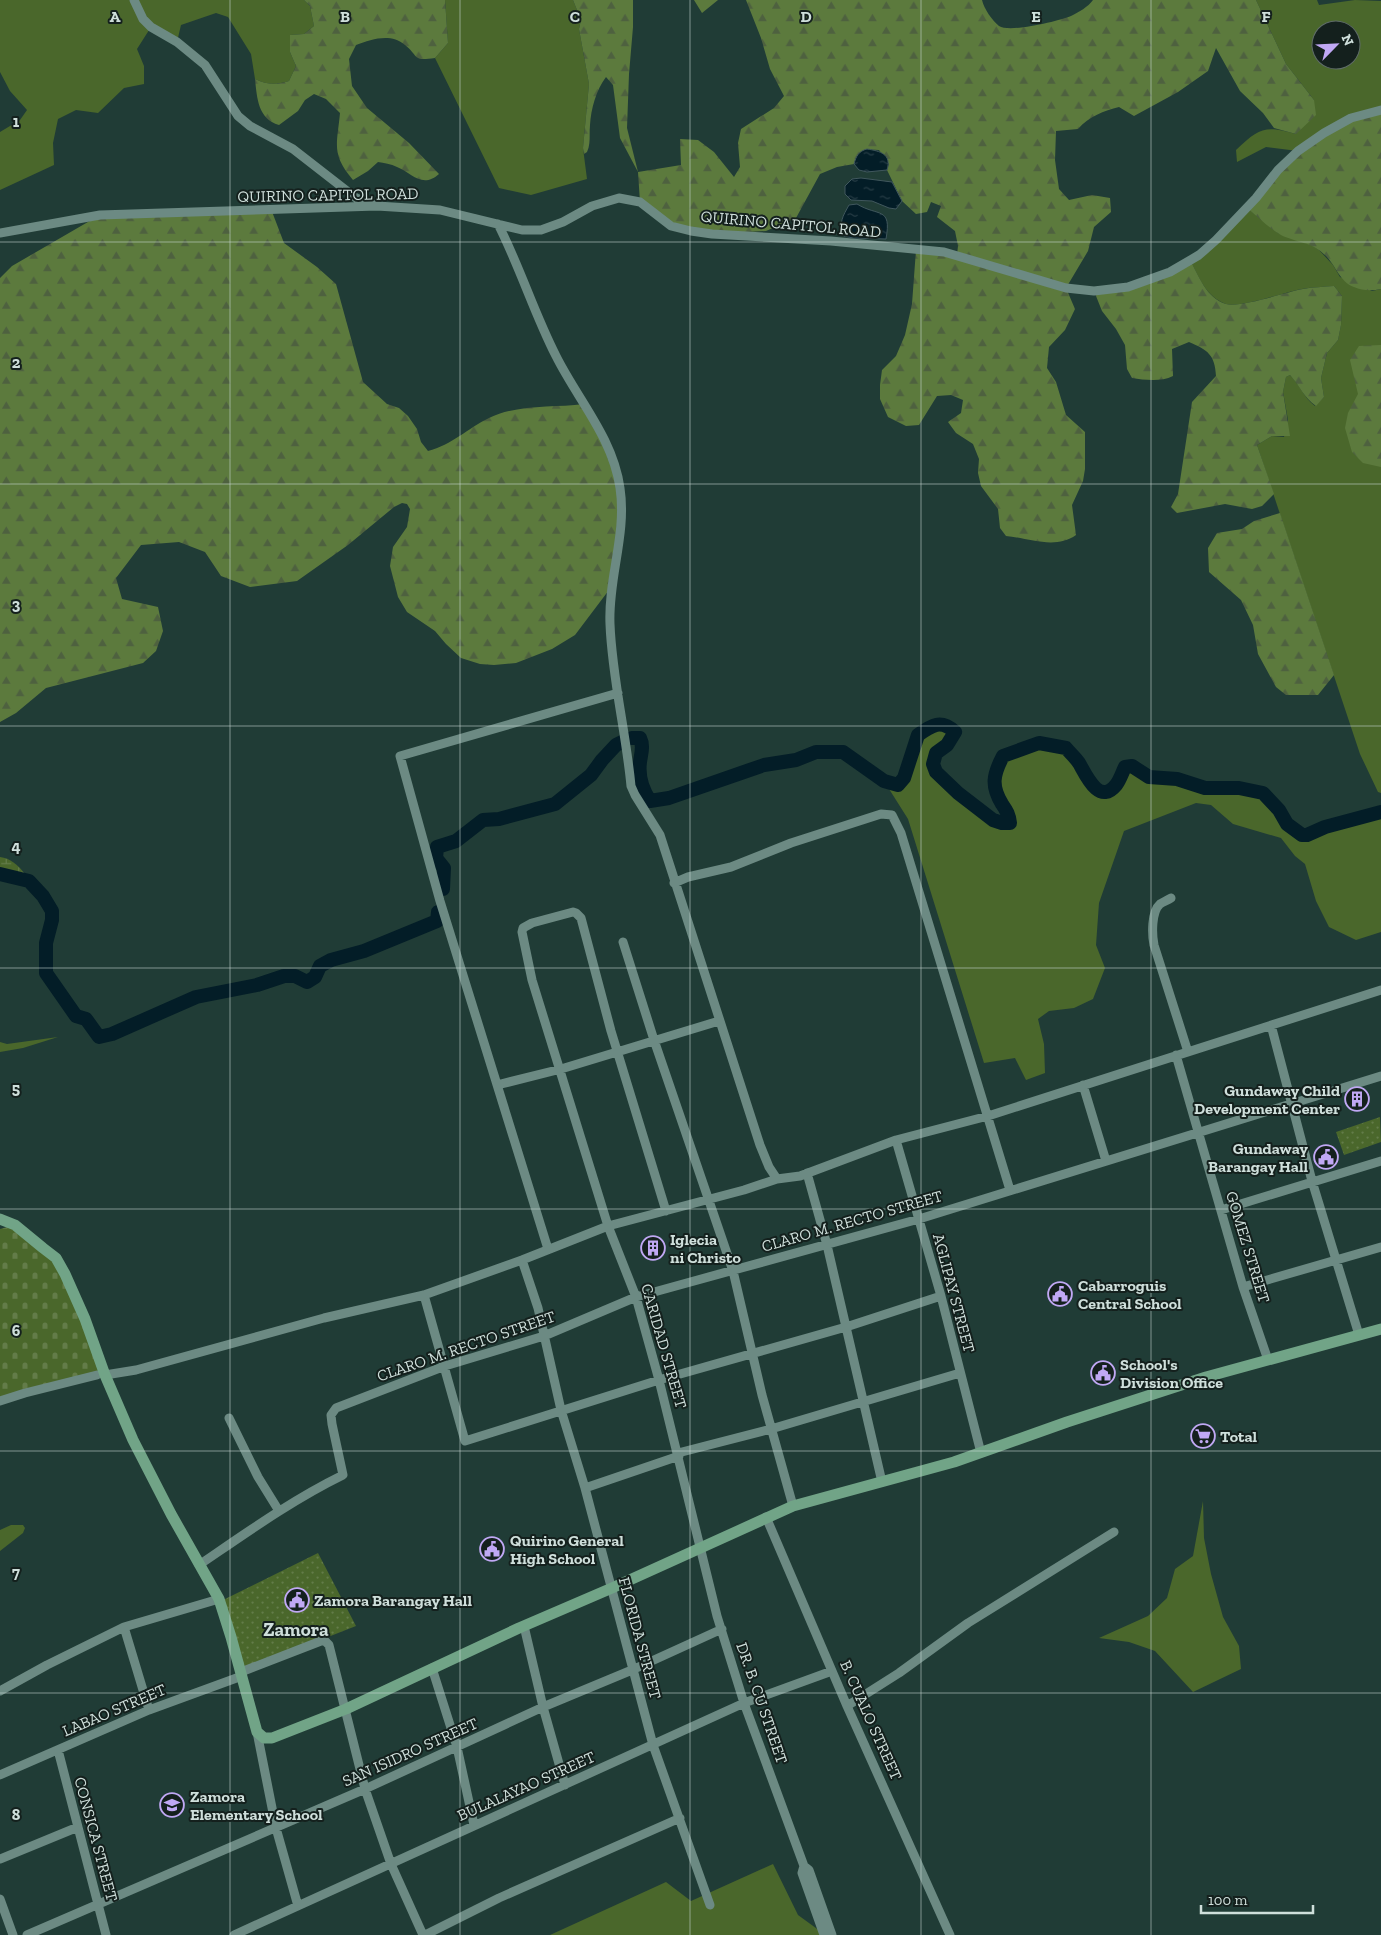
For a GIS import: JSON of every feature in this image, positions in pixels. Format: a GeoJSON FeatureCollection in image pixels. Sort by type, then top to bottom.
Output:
{"type":"FeatureCollection","features":[{"type":"Feature","properties":{"kind":"main road"},"geometry":{"type":"LineString","coordinates":[[0,1219],[15,1225],[56,1258],[65,1274],[85,1319],[101,1375],[133,1440],[219,1599],[257,1732],[264,1738],[272,1738],[346,1709],[524,1626],[793,1506],[981,1453],[1067,1422],[1206,1377],[1381,1329]]}},
{"type":"Feature","properties":{"kind":"street"},"geometry":{"type":"LineString","coordinates":[[134,0],[143,18],[151,27],[177,42],[205,65],[238,116],[250,126],[293,149],[356,198],[377,206]]}},
{"type":"Feature","properties":{"kind":"street","name":"QUIRINO CAPITOL ROAD"},"geometry":{"type":"LineString","coordinates":[[0,233],[100,216],[377,206],[440,210],[522,230],[541,230],[563,222],[592,206],[619,198],[640,202],[671,226],[691,231],[831,241],[944,252],[1066,288],[1094,291],[1120,288],[1170,272],[1199,255],[1256,198],[1278,170],[1298,151],[1324,133],[1351,118],[1381,110]]}},
{"type":"Feature","properties":{"kind":"street"},"geometry":{"type":"LineString","coordinates":[[498,224],[508,242],[525,288],[556,356],[597,426],[615,465],[622,509],[622,531],[612,586],[610,622],[631,786],[660,835],[760,1145],[769,1167],[777,1179]]}},
{"type":"Feature","properties":{"kind":"street"},"geometry":{"type":"LineString","coordinates":[[548,1249],[440,901],[400,756],[618,693]]}},
{"type":"Feature","properties":{"kind":"street"},"geometry":{"type":"LineString","coordinates":[[674,883],[688,877],[731,867],[791,844],[881,814],[892,815],[901,832],[1010,1190]]}},
{"type":"Feature","properties":{"kind":"street"},"geometry":{"type":"LineString","coordinates":[[1171,898],[1160,904],[1156,910],[1153,937],[1188,1052]]}},
{"type":"Feature","properties":{"kind":"street","name":"CARIDAD STREET"},"geometry":{"type":"LineString","coordinates":[[618,1052],[581,918],[572,912],[538,921],[523,928],[523,941],[532,980],[608,1226],[636,1297],[702,1547]]}},
{"type":"Feature","properties":{"kind":"street"},"geometry":{"type":"LineString","coordinates":[[623,942],[732,1271],[793,1506]]}},
{"type":"Feature","properties":{"kind":"street"},"geometry":{"type":"LineString","coordinates":[[0,1401],[25,1393],[101,1375],[136,1370],[324,1318],[424,1295],[522,1260],[608,1226],[777,1179],[807,1173],[896,1140],[988,1116],[1381,990]]}},
{"type":"Feature","properties":{"kind":"street"},"geometry":{"type":"LineString","coordinates":[[497,1085],[561,1069],[719,1021]]}},
{"type":"Feature","properties":{"kind":"street"},"geometry":{"type":"LineString","coordinates":[[1271,1025],[1312,1181],[1360,1335]]}},
{"type":"Feature","properties":{"kind":"street"},"geometry":{"type":"LineString","coordinates":[[618,1052],[666,1211]]}},
{"type":"Feature","properties":{"kind":"street","name":"GOMEZ STREET"},"geometry":{"type":"LineString","coordinates":[[1176,1056],[1243,1287],[1268,1360]]}},
{"type":"Feature","properties":{"kind":"street","name":"CLARO M. RECTO STREET"},"geometry":{"type":"LineString","coordinates":[[279,1511],[317,1487],[343,1475],[331,1415],[336,1408],[445,1366],[544,1336],[636,1297],[919,1219],[1381,1076]]}},
{"type":"Feature","properties":{"kind":"street"},"geometry":{"type":"LineString","coordinates":[[1083,1085],[1106,1161]]}},
{"type":"Feature","properties":{"kind":"street","name":"AGLIPAY STREET"},"geometry":{"type":"LineString","coordinates":[[896,1140],[941,1296],[981,1453]]}},
{"type":"Feature","properties":{"kind":"street"},"geometry":{"type":"LineString","coordinates":[[1221,1210],[1381,1161]]}},
{"type":"Feature","properties":{"kind":"street"},"geometry":{"type":"LineString","coordinates":[[807,1173],[827,1245],[882,1482]]}},
{"type":"Feature","properties":{"kind":"street"},"geometry":{"type":"LineString","coordinates":[[1243,1287],[1381,1247]]}},
{"type":"Feature","properties":{"kind":"street","name":"FLORIDA STREET"},"geometry":{"type":"LineString","coordinates":[[522,1260],[538,1308],[561,1410],[585,1488],[653,1745],[710,1905]]}},
{"type":"Feature","properties":{"kind":"street"},"geometry":{"type":"LineString","coordinates":[[424,1295],[465,1441],[659,1380],[846,1327],[941,1296]]}},
{"type":"Feature","properties":{"kind":"street"},"geometry":{"type":"LineString","coordinates":[[585,1488],[678,1454],[772,1429],[960,1374]]}},
{"type":"Feature","properties":{"kind":"street"},"geometry":{"type":"LineString","coordinates":[[199,1565],[279,1511],[257,1474],[229,1418]]}},
{"type":"Feature","properties":{"kind":"street","name":"B. CUALO STREET"},"geometry":{"type":"LineString","coordinates":[[766,1517],[948,1934]]}},
{"type":"Feature","properties":{"kind":"street"},"geometry":{"type":"LineString","coordinates":[[848,1706],[899,1673],[968,1623],[1114,1532]]}},
{"type":"Feature","properties":{"kind":"street","name":"DR. B. CU STREET"},"geometry":{"type":"LineString","coordinates":[[702,1547],[722,1629],[744,1703],[804,1866],[809,1870],[832,1935]]}},
{"type":"Feature","properties":{"kind":"street"},"geometry":{"type":"LineString","coordinates":[[0,1692],[47,1664],[124,1627],[219,1599]]}},
{"type":"Feature","properties":{"kind":"street"},"geometry":{"type":"LineString","coordinates":[[524,1626],[543,1707],[565,1785]]}},
{"type":"Feature","properties":{"kind":"street"},"geometry":{"type":"LineString","coordinates":[[124,1627],[149,1710]]}},
{"type":"Feature","properties":{"kind":"street","name":"SAN ISIDRO STREET"},"geometry":{"type":"LineString","coordinates":[[27,1935],[365,1789],[543,1707],[632,1670],[722,1629]]}},
{"type":"Feature","properties":{"kind":"street","name":"LABAO STREET"},"geometry":{"type":"LineString","coordinates":[[0,1775],[149,1710],[321,1641],[325,1641],[331,1649],[346,1709]]}},
{"type":"Feature","properties":{"kind":"street"},"geometry":{"type":"LineString","coordinates":[[432,1668],[457,1747],[474,1826]]}},
{"type":"Feature","properties":{"kind":"street","name":"BULALAYAO STREET"},"geometry":{"type":"LineString","coordinates":[[234,1935],[744,1703],[832,1671]]}},
{"type":"Feature","properties":{"kind":"street"},"geometry":{"type":"LineString","coordinates":[[346,1709],[365,1789],[391,1864],[424,1935],[499,1898],[680,1818]]}},
{"type":"Feature","properties":{"kind":"street"},"geometry":{"type":"LineString","coordinates":[[257,1732],[276,1828],[298,1906]]}},
{"type":"Feature","properties":{"kind":"street","name":"CONSICA STREET"},"geometry":{"type":"LineString","coordinates":[[58,1750],[106,1935]]}},
{"type":"Feature","properties":{"kind":"street"},"geometry":{"type":"LineString","coordinates":[[0,1859],[78,1827]]}},
{"type":"Feature","properties":{"kind":"street","name":"DR. B. CU STREET"},"geometry":{"type":"LineString","coordinates":[[804,1866],[802,1873],[824,1935]]}},
{"type":"Feature","properties":{"kind":"street"},"geometry":{"type":"LineString","coordinates":[[0,1899],[13,1935]]}},
{"type":"Feature","properties":{"kind":"green space"},"geometry":{"type":"Polygon","coordinates":[[[0,0],[304,0],[310,6],[314,26],[304,34],[290,35],[290,52],[296,66],[289,81],[272,84],[255,79],[251,54],[228,17],[216,13],[181,25],[177,42],[151,27],[137,49],[144,66],[144,84],[124,88],[98,113],[76,110],[58,119],[53,143],[54,165],[0,190],[0,132],[20,120],[27,110],[10,91],[0,72],[0,0]]]}},
{"type":"Feature","properties":{"kind":"green space"},"geometry":{"type":"Polygon","coordinates":[[[304,0],[445,0],[448,43],[435,58],[419,58],[400,41],[381,38],[356,45],[349,59],[352,86],[367,108],[409,143],[439,174],[433,178],[422,180],[395,166],[378,162],[353,180],[338,156],[337,141],[340,113],[326,99],[314,94],[305,100],[298,111],[279,125],[272,122],[263,113],[260,107],[255,79],[272,84],[289,81],[296,66],[290,52],[290,35],[304,34],[314,26],[310,6],[304,0]]]}},
{"type":"Feature","properties":{"kind":"green space"},"geometry":{"type":"Polygon","coordinates":[[[445,0],[573,0],[581,20],[579,29],[589,84],[583,148],[587,179],[531,195],[499,188],[435,58],[448,43],[445,0]]]}},
{"type":"Feature","properties":{"kind":"green space"},"geometry":{"type":"Polygon","coordinates":[[[573,0],[633,0],[627,128],[638,172],[620,138],[613,85],[606,77],[599,88],[593,106],[589,145],[587,152],[584,154],[589,84],[579,29],[581,20],[573,0]]]}},
{"type":"Feature","properties":{"kind":"green space"},"geometry":{"type":"Polygon","coordinates":[[[694,0],[718,0],[702,13],[694,0]]]}},
{"type":"Feature","properties":{"kind":"green space"},"geometry":{"type":"Polygon","coordinates":[[[746,0],[982,0],[989,14],[999,26],[1013,28],[1035,26],[1071,16],[1089,5],[1093,0],[1256,0],[1286,64],[1314,100],[1316,115],[1296,134],[1274,128],[1263,113],[1240,91],[1216,48],[1208,71],[1178,92],[1134,116],[1119,107],[1092,117],[1078,129],[1056,131],[1055,160],[1059,189],[1069,200],[1092,195],[1110,198],[1111,212],[1094,227],[1088,251],[1066,288],[1075,309],[1065,330],[1049,347],[1047,368],[1056,382],[1066,415],[1085,432],[1085,469],[1083,481],[1072,505],[1076,535],[1059,542],[1042,542],[1006,536],[1000,528],[998,509],[981,486],[978,473],[979,459],[973,444],[956,433],[948,422],[961,413],[963,400],[951,395],[937,396],[919,425],[906,426],[888,417],[880,399],[882,370],[896,356],[905,335],[912,304],[916,250],[957,255],[958,246],[955,231],[937,217],[941,206],[931,202],[927,212],[916,214],[902,201],[887,170],[889,164],[879,150],[863,151],[858,155],[854,164],[837,167],[820,174],[796,218],[766,231],[712,234],[671,226],[640,202],[638,172],[681,165],[680,139],[698,140],[714,152],[734,177],[740,167],[738,143],[741,129],[774,108],[784,96],[770,69],[761,38],[746,0]]]}},
{"type":"Feature","properties":{"kind":"green space"},"geometry":{"type":"Polygon","coordinates":[[[1256,0],[1317,0],[1319,5],[1355,0],[1381,1],[1381,110],[1298,151],[1266,147],[1237,162],[1236,150],[1251,137],[1263,130],[1269,129],[1296,134],[1314,100],[1286,64],[1256,0]]]}},
{"type":"Feature","properties":{"kind":"green space"},"geometry":{"type":"Polygon","coordinates":[[[1381,110],[1381,289],[1368,290],[1349,285],[1330,260],[1320,251],[1281,235],[1247,208],[1278,170],[1324,133],[1381,110]]]}},
{"type":"Feature","properties":{"kind":"green space"},"geometry":{"type":"Polygon","coordinates":[[[1247,208],[1278,233],[1310,244],[1319,250],[1333,265],[1340,277],[1372,291],[1381,289],[1381,793],[1378,792],[1360,754],[1257,445],[1272,436],[1284,437],[1288,420],[1283,392],[1286,377],[1290,375],[1315,406],[1324,397],[1321,378],[1327,353],[1338,340],[1341,325],[1342,296],[1334,286],[1302,289],[1233,305],[1226,304],[1213,297],[1200,280],[1190,260],[1247,208]]]}},
{"type":"Feature","properties":{"kind":"green space"},"geometry":{"type":"Polygon","coordinates":[[[271,209],[284,243],[317,267],[336,284],[363,382],[387,404],[399,408],[408,416],[417,429],[421,442],[428,451],[445,445],[489,418],[512,410],[584,404],[597,426],[620,488],[612,586],[575,635],[552,649],[516,663],[480,664],[461,658],[435,631],[407,612],[398,597],[390,566],[393,547],[407,527],[410,509],[407,504],[402,503],[394,507],[348,545],[297,581],[250,587],[221,576],[205,552],[179,542],[141,545],[116,578],[122,599],[158,607],[163,631],[156,651],[143,663],[46,688],[16,713],[0,722],[0,278],[12,266],[100,215],[271,209]]]}},
{"type":"Feature","properties":{"kind":"green space"},"geometry":{"type":"Polygon","coordinates":[[[1190,260],[1208,292],[1226,304],[1242,304],[1314,287],[1334,286],[1342,296],[1341,325],[1338,340],[1327,353],[1321,378],[1324,397],[1316,406],[1308,399],[1290,375],[1286,377],[1283,392],[1290,436],[1272,436],[1257,445],[1274,494],[1262,506],[1252,509],[1225,504],[1177,513],[1171,507],[1178,494],[1192,402],[1216,376],[1214,363],[1206,351],[1189,342],[1172,349],[1173,376],[1158,380],[1132,378],[1127,369],[1125,345],[1116,329],[1102,311],[1094,291],[1128,286],[1190,260]]]}},
{"type":"Feature","properties":{"kind":"green space"},"geometry":{"type":"Polygon","coordinates":[[[1381,345],[1381,467],[1363,463],[1352,452],[1345,428],[1348,413],[1358,394],[1350,360],[1359,346],[1381,345]]]}},
{"type":"Feature","properties":{"kind":"green space"},"geometry":{"type":"Polygon","coordinates":[[[1280,513],[1334,675],[1318,695],[1286,695],[1276,687],[1258,654],[1253,625],[1241,600],[1209,572],[1208,548],[1217,533],[1242,529],[1254,521],[1280,513]]]}},
{"type":"Feature","properties":{"kind":"green space"},"geometry":{"type":"Polygon","coordinates":[[[937,724],[948,726],[955,732],[947,745],[936,753],[933,764],[936,772],[958,793],[993,820],[1002,823],[1010,822],[998,798],[995,786],[995,774],[1000,762],[1003,756],[1039,743],[1066,748],[1098,791],[1110,791],[1120,779],[1125,767],[1132,766],[1149,777],[1177,779],[1190,785],[1207,788],[1239,788],[1263,793],[1279,811],[1287,824],[1302,835],[1381,812],[1381,932],[1356,940],[1329,927],[1316,901],[1305,864],[1295,856],[1281,838],[1233,824],[1211,805],[1196,803],[1124,831],[1099,903],[1096,945],[1105,968],[1093,999],[1074,1008],[1049,1011],[1038,1019],[1044,1044],[1045,1073],[1026,1080],[1015,1058],[984,1063],[908,819],[884,781],[898,785],[904,778],[918,735],[937,724]]]}},
{"type":"Feature","properties":{"kind":"green space"},"geometry":{"type":"Polygon","coordinates":[[[0,857],[14,862],[24,873],[15,884],[0,879],[0,857]]]}},
{"type":"Feature","properties":{"kind":"green space"},"geometry":{"type":"Polygon","coordinates":[[[58,1037],[23,1048],[0,1052],[0,1042],[7,1044],[58,1037]]]}},
{"type":"Feature","properties":{"kind":"green space"},"geometry":{"type":"Polygon","coordinates":[[[1380,1117],[1381,1142],[1344,1155],[1336,1132],[1380,1117]]]}},
{"type":"Feature","properties":{"kind":"green space"},"geometry":{"type":"Polygon","coordinates":[[[15,1225],[56,1259],[105,1375],[0,1401],[0,1229],[15,1225]]]}},
{"type":"Feature","properties":{"kind":"green space"},"geometry":{"type":"Polygon","coordinates":[[[1203,1501],[1204,1538],[1211,1574],[1223,1617],[1239,1646],[1241,1669],[1193,1692],[1155,1651],[1129,1642],[1099,1638],[1148,1616],[1167,1598],[1175,1569],[1193,1556],[1203,1501]]]}},
{"type":"Feature","properties":{"kind":"green space"},"geometry":{"type":"Polygon","coordinates":[[[11,1525],[23,1525],[25,1528],[23,1533],[0,1551],[0,1530],[11,1525]]]}},
{"type":"Feature","properties":{"kind":"green space"},"geometry":{"type":"Polygon","coordinates":[[[318,1553],[356,1626],[241,1671],[217,1603],[318,1553]]]}},
{"type":"Feature","properties":{"kind":"green space"},"geometry":{"type":"Polygon","coordinates":[[[773,1864],[798,1915],[820,1931],[821,1935],[550,1935],[666,1882],[691,1901],[773,1864]]]}},
{"type":"Feature","properties":{"kind":"water"},"geometry":{"type":"Polygon","coordinates":[[[867,149],[884,154],[888,160],[887,170],[867,172],[859,170],[854,164],[858,154],[867,149]]]}},
{"type":"Feature","properties":{"kind":"water"},"geometry":{"type":"Polygon","coordinates":[[[861,178],[892,182],[902,201],[896,209],[872,201],[851,200],[845,194],[845,186],[852,179],[861,178]]]}},
{"type":"Feature","properties":{"kind":"water"},"geometry":{"type":"Polygon","coordinates":[[[857,204],[885,217],[887,221],[886,239],[844,236],[841,227],[843,216],[849,205],[857,204]]]}},
{"type":"Feature","properties":{"kind":"waterway"},"geometry":{"type":"LineString","coordinates":[[632,738],[640,738],[641,741],[640,778],[650,801],[669,798],[764,765],[796,760],[816,752],[843,752],[884,781],[898,785],[904,778],[918,735],[932,726],[941,725],[955,732],[947,745],[936,753],[933,764],[936,772],[958,793],[993,820],[1002,823],[1010,823],[1008,813],[998,798],[995,786],[995,775],[1003,756],[1039,743],[1066,748],[1077,761],[1089,781],[1104,792],[1110,791],[1116,785],[1125,767],[1132,766],[1149,777],[1177,779],[1205,788],[1239,788],[1263,793],[1279,810],[1287,824],[1302,835],[1381,812]]}},
{"type":"Feature","properties":{"kind":"waterway"},"geometry":{"type":"LineString","coordinates":[[443,889],[444,868],[436,858],[437,847],[456,841],[483,820],[499,819],[555,804],[591,775],[616,745],[624,741]]}},
{"type":"Feature","properties":{"kind":"waterway"},"geometry":{"type":"LineString","coordinates":[[0,874],[29,881],[43,896],[52,911],[52,920],[46,943],[46,973],[76,1016],[86,1019],[99,1037],[112,1034],[196,997],[257,985],[284,976],[295,976],[307,982],[315,977],[320,966],[331,960],[364,951],[437,921],[438,912]]}},
{"type":"Feature","properties":{"kind":"place","name":"Gundaway Child Development Center"},"geometry":{"type":"Point","coordinates":[1357,1099]}},
{"type":"Feature","properties":{"kind":"place","name":"Gundaway Barangay Hall"},"geometry":{"type":"Point","coordinates":[1326,1157]}},
{"type":"Feature","properties":{"kind":"place","name":"Iglecia ni Christo"},"geometry":{"type":"Point","coordinates":[653,1248]}},
{"type":"Feature","properties":{"kind":"place","name":"Cabarroguis Central School"},"geometry":{"type":"Point","coordinates":[1060,1294]}},
{"type":"Feature","properties":{"kind":"place","name":"School's Division Office"},"geometry":{"type":"Point","coordinates":[1103,1373]}},
{"type":"Feature","properties":{"kind":"place","name":"Total"},"geometry":{"type":"Point","coordinates":[1203,1436]}},
{"type":"Feature","properties":{"kind":"place","name":"Quirino General High School"},"geometry":{"type":"Point","coordinates":[492,1549]}},
{"type":"Feature","properties":{"kind":"place","name":"Zamora Barangay Hall"},"geometry":{"type":"Point","coordinates":[297,1600]}},
{"type":"Feature","properties":{"kind":"place","name":"Zamora Elementary School"},"geometry":{"type":"Point","coordinates":[172,1805]}},
{"type":"Feature","properties":{"kind":"district","name":"Zamora"},"geometry":{"type":"Point","coordinates":[296,1629]}}]}
